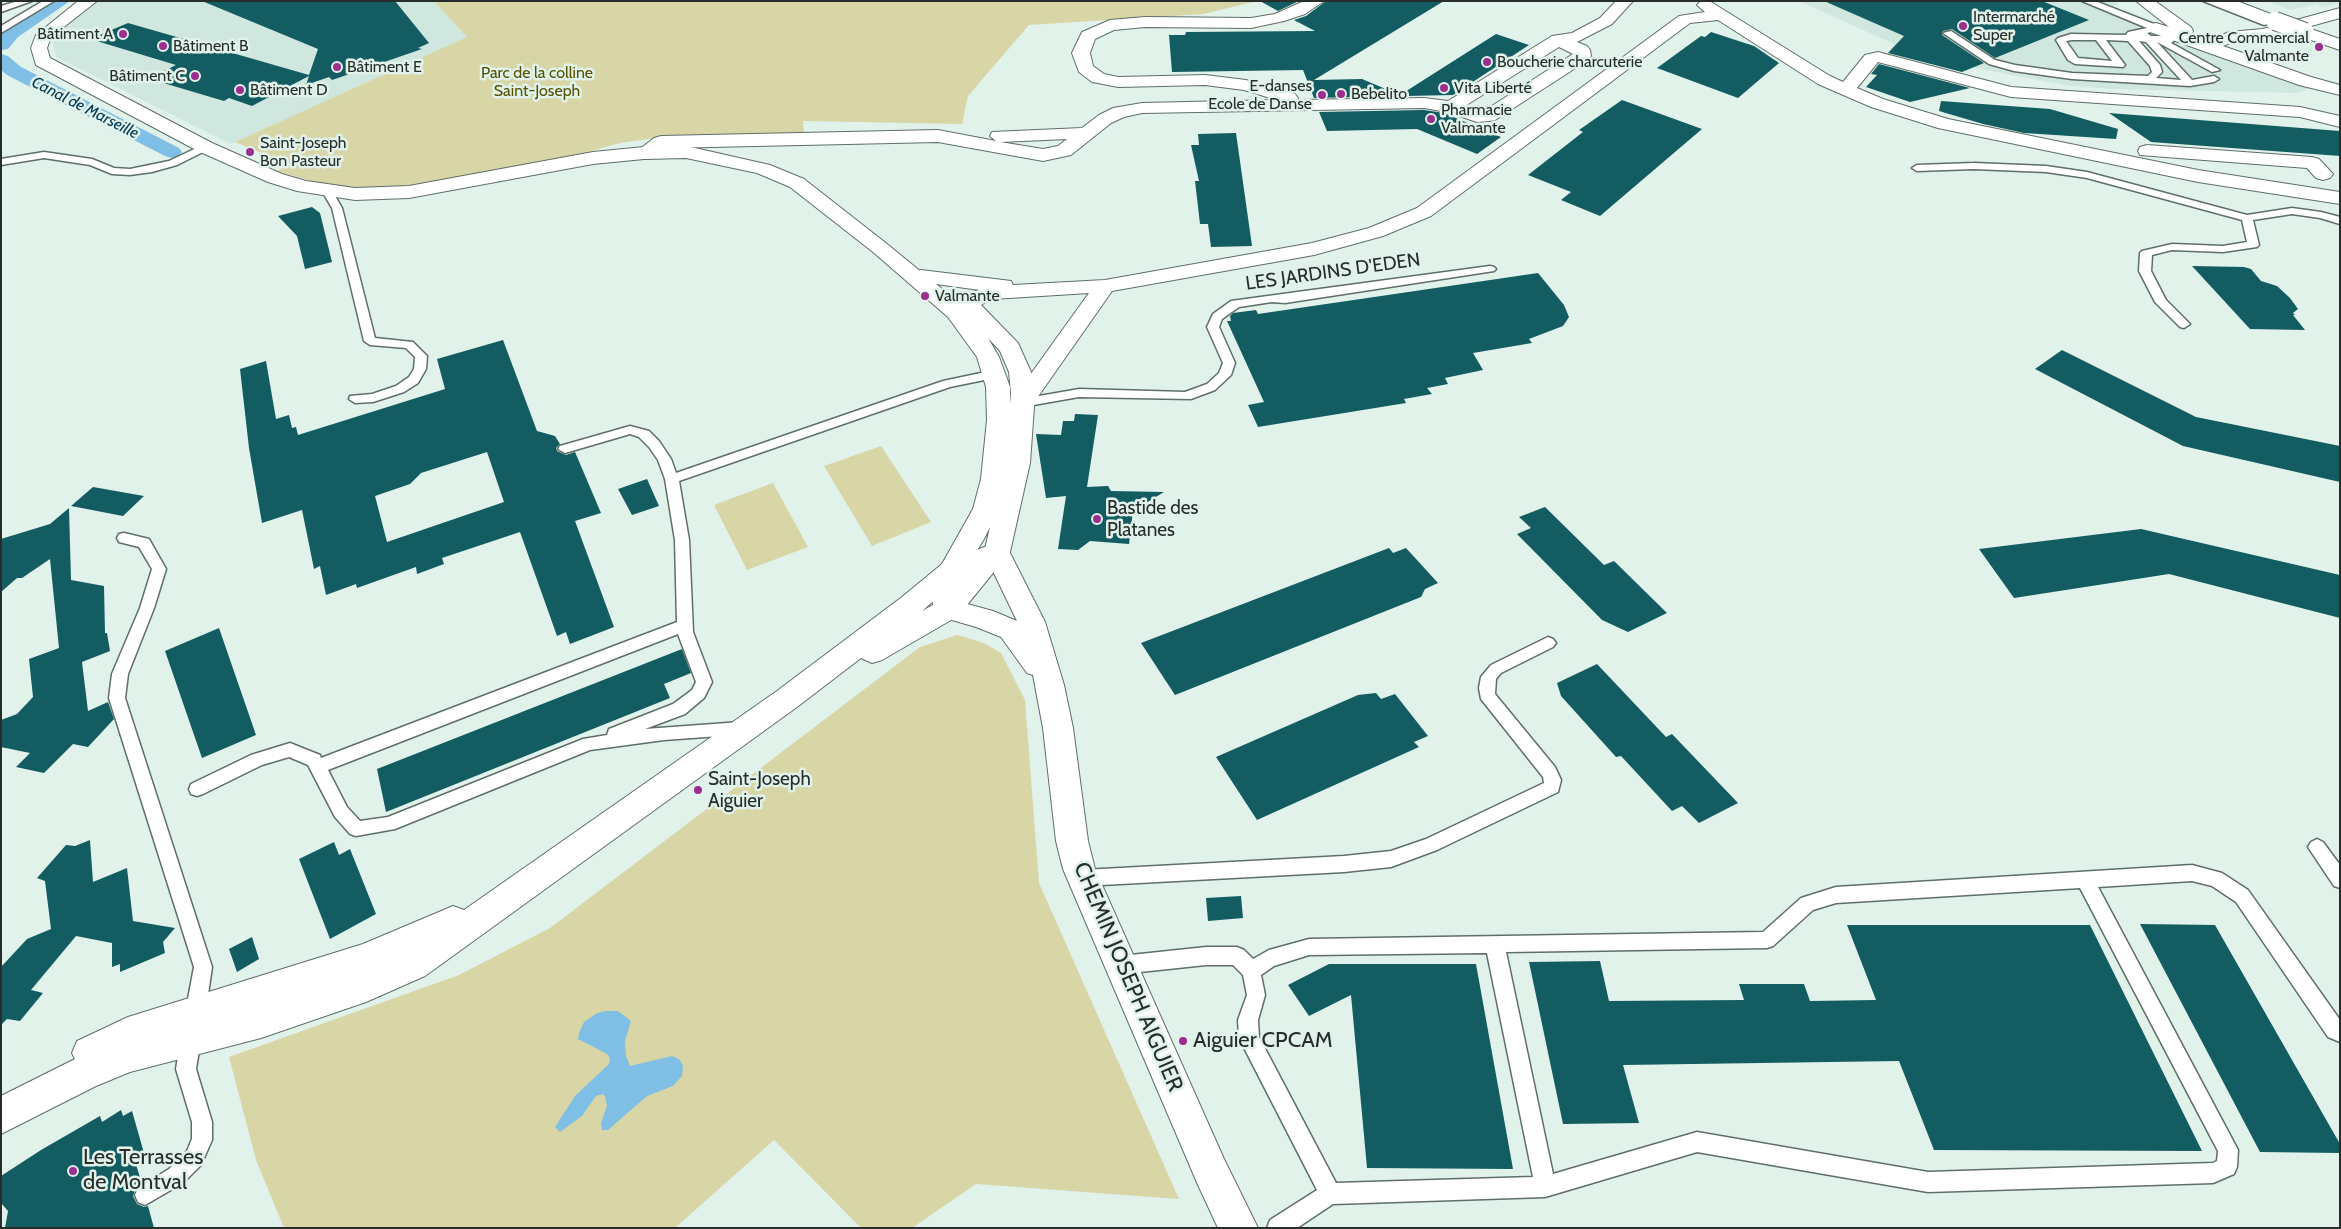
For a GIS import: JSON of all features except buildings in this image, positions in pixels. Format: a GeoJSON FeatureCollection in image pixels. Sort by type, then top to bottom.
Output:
{"type":"FeatureCollection","features":[{"type":"Feature","properties":{"kind":"street"},"geometry":{"type":"LineString","coordinates":[[89,1],[44,35],[39,48],[42,62],[205,147],[275,178],[304,187],[327,191],[376,195],[409,192],[593,158],[644,153],[686,152],[726,159],[763,168],[797,183],[962,308],[1010,348],[1020,372],[1023,393],[1018,463],[997,552],[948,609],[787,699]]}},
{"type":"Feature","properties":{"kind":"street"},"geometry":{"type":"LineString","coordinates":[[1315,106],[1246,85],[1205,80],[1118,82],[1098,78],[1085,68],[1081,53],[1088,36],[1110,26],[1145,22],[1251,23],[1285,15],[1316,1]]}},
{"type":"Feature","properties":{"kind":"street"},"geometry":{"type":"LineString","coordinates":[[1452,107],[1558,40],[1577,37],[1606,21],[1625,1]]}},
{"type":"Feature","properties":{"kind":"street"},"geometry":{"type":"LineString","coordinates":[[1684,20],[1692,1]]}},
{"type":"Feature","properties":{"kind":"street"},"geometry":{"type":"LineString","coordinates":[[1700,1],[1824,80],[1877,103],[1944,124],[2198,176],[2340,198]]}},
{"type":"Feature","properties":{"kind":"street"},"geometry":{"type":"LineString","coordinates":[[2144,1],[2177,35]]}},
{"type":"Feature","properties":{"kind":"street"},"geometry":{"type":"LineString","coordinates":[[2221,1],[2269,26],[2301,33],[2340,45]]}},
{"type":"Feature","properties":{"kind":"street"},"geometry":{"type":"LineString","coordinates":[[2216,43],[2229,37],[2269,26],[2340,12]]}},
{"type":"Feature","properties":{"kind":"street"},"geometry":{"type":"LineString","coordinates":[[962,308],[991,293],[1104,286],[1314,249],[1376,232],[1424,212],[1684,20],[1720,15]]}},
{"type":"Feature","properties":{"kind":"street"},"geometry":{"type":"LineString","coordinates":[[2263,52],[2269,26]]}},
{"type":"Feature","properties":{"kind":"street"},"geometry":{"type":"LineString","coordinates":[[2146,29],[2263,52],[2340,81]]}},
{"type":"Feature","properties":{"kind":"street"},"geometry":{"type":"LineString","coordinates":[[644,153],[661,142],[943,137],[1043,156],[1064,151],[1105,119],[1118,112],[1142,108],[1424,104],[1452,107],[1477,117],[1489,116],[1582,56],[1581,50],[1558,40]]}},
{"type":"Feature","properties":{"kind":"street"},"geometry":{"type":"LineString","coordinates":[[2216,43],[2246,59],[2305,81],[2340,90]]}},
{"type":"Feature","properties":{"kind":"street"},"geometry":{"type":"LineString","coordinates":[[2246,59],[2263,52]]}},
{"type":"Feature","properties":{"kind":"street"},"geometry":{"type":"LineString","coordinates":[[1846,90],[1866,64],[1871,59],[1878,57],[2012,92],[2300,112],[2340,122]]}},
{"type":"Feature","properties":{"kind":"street"},"geometry":{"type":"LineString","coordinates":[[2305,81],[2340,103]]}},
{"type":"Feature","properties":{"kind":"street"},"geometry":{"type":"LineString","coordinates":[[2048,146],[2312,163],[2331,175],[2340,198]]}},
{"type":"Feature","properties":{"kind":"street"},"geometry":{"type":"LineString","coordinates":[[911,271],[1032,290]]}},
{"type":"Feature","properties":{"kind":"street"},"geometry":{"type":"LineString","coordinates":[[1022,403],[1104,286]]}},
{"type":"Feature","properties":{"kind":"street"},"geometry":{"type":"LineString","coordinates":[[948,609],[946,576],[971,539],[986,509],[993,479],[1000,420],[998,386],[991,365],[984,347],[962,308]]}},
{"type":"Feature","properties":{"kind":"street"},"geometry":{"type":"LineString","coordinates":[[991,365],[1020,372],[1048,368]]}},
{"type":"Feature","properties":{"kind":"street"},"geometry":{"type":"LineString","coordinates":[[1,1108],[78,1058],[128,1034],[193,1025],[261,1021],[366,986],[413,965],[517,889],[787,699],[946,576],[997,552]]}},
{"type":"Feature","properties":{"kind":"street","name":"CHEMIN JOSEPH AIGUIER"},"geometry":{"type":"LineString","coordinates":[[997,552],[1031,622],[1050,685],[1058,728],[1072,841],[1083,878],[1204,1156],[1239,1228]]}},
{"type":"Feature","properties":{"kind":"street","name":"CHEMIN JOSEPH AIGUIER"},"geometry":{"type":"LineString","coordinates":[[948,609],[983,618],[1011,630],[1022,642],[1050,685]]}},
{"type":"Feature","properties":{"kind":"street"},"geometry":{"type":"LineString","coordinates":[[1,1116],[84,1073],[130,1055],[193,1025]]}},
{"type":"Feature","properties":{"kind":"lane"},"geometry":{"type":"LineString","coordinates":[[1,9],[28,1]]}},
{"type":"Feature","properties":{"kind":"lane"},"geometry":{"type":"LineString","coordinates":[[1,30],[50,1]]}},
{"type":"Feature","properties":{"kind":"lane"},"geometry":{"type":"LineString","coordinates":[[2075,1],[2146,29]]}},
{"type":"Feature","properties":{"kind":"lane"},"geometry":{"type":"LineString","coordinates":[[2086,1],[2146,29],[2190,83]]}},
{"type":"Feature","properties":{"kind":"lane"},"geometry":{"type":"LineString","coordinates":[[2207,1],[2269,26]]}},
{"type":"Feature","properties":{"kind":"lane"},"geometry":{"type":"LineString","coordinates":[[2131,38],[2131,34],[2146,29]]}},
{"type":"Feature","properties":{"kind":"lane"},"geometry":{"type":"LineString","coordinates":[[1948,33],[1986,58],[2008,67],[2072,76],[2190,83],[2214,75],[2164,43],[2177,35]]}},
{"type":"Feature","properties":{"kind":"lane"},"geometry":{"type":"LineString","coordinates":[[2301,33],[2340,50]]}},
{"type":"Feature","properties":{"kind":"lane"},"geometry":{"type":"LineString","coordinates":[[2099,38],[2120,65],[2075,61],[2071,58],[2061,40],[2071,37],[2131,38],[2155,65],[2157,72],[2152,78],[2144,80]]}},
{"type":"Feature","properties":{"kind":"lane"},"geometry":{"type":"LineString","coordinates":[[1,162],[44,155],[92,162],[112,170],[130,172],[152,170],[173,163],[205,147]]}},
{"type":"Feature","properties":{"kind":"lane"},"geometry":{"type":"LineString","coordinates":[[1917,168],[1974,166],[2046,169],[2138,187],[2246,218],[2292,211],[2321,215],[2340,221]]}},
{"type":"Feature","properties":{"kind":"lane"},"geometry":{"type":"LineString","coordinates":[[327,191],[337,208],[370,341],[409,345],[422,356],[420,369],[414,380],[400,389],[373,398],[355,399]]}},
{"type":"Feature","properties":{"kind":"lane"},"geometry":{"type":"LineString","coordinates":[[2184,324],[2161,302],[2145,271],[2146,252],[2172,247],[2223,249],[2253,245],[2246,218]]}},
{"type":"Feature","properties":{"kind":"lane","name":"LES JARDINS D'EDEN"},"geometry":{"type":"LineString","coordinates":[[1022,403],[1079,393],[1186,396],[1211,387],[1225,375],[1229,363],[1213,326],[1217,317],[1235,304],[1272,298],[1285,299],[1490,269]]}},
{"type":"Feature","properties":{"kind":"lane"},"geometry":{"type":"LineString","coordinates":[[672,479],[947,384],[991,365]]}},
{"type":"Feature","properties":{"kind":"lane"},"geometry":{"type":"LineString","coordinates":[[197,789],[257,760],[290,750],[314,760],[341,812],[356,829],[389,824],[679,709],[698,694],[704,682],[685,632],[682,540],[672,479],[664,459],[654,444],[644,434],[630,430],[565,449]]}},
{"type":"Feature","properties":{"kind":"lane"},"geometry":{"type":"LineString","coordinates":[[124,538],[144,543],[159,569],[147,608],[120,674],[117,698],[203,967],[186,1069],[202,1122],[202,1140],[194,1158],[176,1176],[145,1195]]}},
{"type":"Feature","properties":{"kind":"lane"},"geometry":{"type":"LineString","coordinates":[[317,767],[685,625]]}},
{"type":"Feature","properties":{"kind":"lane"},"geometry":{"type":"LineString","coordinates":[[1083,878],[1344,864],[1391,859],[1431,845],[1552,787],[1553,780],[1549,772],[1493,703],[1488,695],[1487,688],[1490,677],[1496,669],[1548,643]]}},
{"type":"Feature","properties":{"kind":"lane"},"geometry":{"type":"LineString","coordinates":[[589,744],[664,733],[744,729]]}},
{"type":"Feature","properties":{"kind":"lane"},"geometry":{"type":"LineString","coordinates":[[2317,847],[2340,880]]}},
{"type":"Feature","properties":{"kind":"lane"},"geometry":{"type":"LineString","coordinates":[[1251,971],[1269,959],[1309,947],[1767,940],[1807,904],[1836,895],[2192,873],[2216,879],[2242,896],[2335,1030],[2340,1033]]}},
{"type":"Feature","properties":{"kind":"lane"},"geometry":{"type":"LineString","coordinates":[[1278,1228],[1330,1194],[1545,1187],[1696,1142],[1928,1182],[2214,1173],[2227,1167],[2228,1150],[2085,879]]}},
{"type":"Feature","properties":{"kind":"lane"},"geometry":{"type":"LineString","coordinates":[[1496,944],[1545,1187]]}},
{"type":"Feature","properties":{"kind":"lane"},"geometry":{"type":"LineString","coordinates":[[1121,966],[1206,956],[1237,956],[1251,971],[1256,995],[1248,1020],[1249,1038],[1330,1194]]}},
{"type":"Feature","properties":{"kind":"shaded area"},"geometry":{"type":"Polygon","coordinates":[[[99,1],[434,1],[468,37],[231,144],[56,57],[51,34],[99,1]]]}},
{"type":"Feature","properties":{"kind":"shaded area"},"geometry":{"type":"Polygon","coordinates":[[[1799,1],[2116,1],[2118,4],[2108,8],[2311,88],[2298,93],[2113,89],[2071,86],[1927,59],[1799,1]]]}},
{"type":"Feature","properties":{"kind":"shaded area"},"geometry":{"type":"Polygon","coordinates":[[[2266,1],[2340,1],[2340,3],[2323,7],[2316,4],[2291,10],[2266,1]]]}},
{"type":"Feature","properties":{"kind":"green space","name":"Parc de la colline Saint-Joseph"},"geometry":{"type":"Polygon","coordinates":[[[434,1],[1258,1],[1203,14],[1029,25],[968,96],[962,124],[803,121],[804,134],[656,138],[620,143],[562,159],[435,185],[361,189],[328,186],[277,171],[289,164],[235,142],[467,37],[434,1]]]}},
{"type":"Feature","properties":{"kind":"green space"},"geometry":{"type":"Polygon","coordinates":[[[881,446],[931,522],[872,546],[824,466],[881,446]]]}},
{"type":"Feature","properties":{"kind":"green space"},"geometry":{"type":"Polygon","coordinates":[[[773,483],[808,547],[747,570],[714,505],[773,483]]]}},
{"type":"Feature","properties":{"kind":"green space"},"geometry":{"type":"Polygon","coordinates":[[[957,635],[984,643],[1001,653],[1025,700],[1039,883],[1179,1199],[976,1184],[912,1228],[861,1228],[774,1140],[675,1228],[284,1228],[256,1160],[229,1057],[459,975],[550,928],[920,647],[957,635]]]}},
{"type":"Feature","properties":{"kind":"water"},"geometry":{"type":"Polygon","coordinates":[[[618,1011],[631,1021],[625,1041],[626,1056],[630,1066],[672,1056],[679,1059],[683,1066],[682,1076],[673,1086],[647,1096],[608,1130],[602,1130],[601,1123],[607,1106],[603,1094],[596,1096],[582,1116],[560,1132],[555,1127],[575,1096],[609,1064],[610,1058],[607,1054],[578,1039],[584,1022],[597,1013],[618,1011]]]}},
{"type":"Feature","properties":{"kind":"waterway","name":"Canal de Marseille"},"geometry":{"type":"LineString","coordinates":[[1,45],[12,33],[31,19],[61,1]]}},
{"type":"Feature","properties":{"kind":"waterway","name":"Canal de Marseille"},"geometry":{"type":"LineString","coordinates":[[1,60],[14,71],[172,152]]}},
{"type":"Feature","properties":{"kind":"place","name":"Intermarché Super"},"geometry":{"type":"Point","coordinates":[1963,26]}},
{"type":"Feature","properties":{"kind":"place","name":"Bâtiment A"},"geometry":{"type":"Point","coordinates":[123,34]}},
{"type":"Feature","properties":{"kind":"place","name":"Bâtiment B"},"geometry":{"type":"Point","coordinates":[163,46]}},
{"type":"Feature","properties":{"kind":"place","name":"Centre Commercial Valmante"},"geometry":{"type":"Point","coordinates":[2319,47]}},
{"type":"Feature","properties":{"kind":"place","name":"Boucherie charcuterie"},"geometry":{"type":"Point","coordinates":[1487,62]}},
{"type":"Feature","properties":{"kind":"place","name":"Bâtiment E"},"geometry":{"type":"Point","coordinates":[337,67]}},
{"type":"Feature","properties":{"kind":"place","name":"Bâtiment C"},"geometry":{"type":"Point","coordinates":[195,76]}},
{"type":"Feature","properties":{"kind":"place","name":"Vita Liberté"},"geometry":{"type":"Point","coordinates":[1444,88]}},
{"type":"Feature","properties":{"kind":"place","name":"Bâtiment D"},"geometry":{"type":"Point","coordinates":[240,90]}},
{"type":"Feature","properties":{"kind":"place","name":"Bebelito"},"geometry":{"type":"Point","coordinates":[1341,94]}},
{"type":"Feature","properties":{"kind":"place","name":"E-danses Ecole de Danse"},"geometry":{"type":"Point","coordinates":[1322,95]}},
{"type":"Feature","properties":{"kind":"place","name":"Pharmacie Valmante"},"geometry":{"type":"Point","coordinates":[1431,119]}},
{"type":"Feature","properties":{"kind":"place","name":"Saint-Joseph Bon Pasteur"},"geometry":{"type":"Point","coordinates":[250,152]}},
{"type":"Feature","properties":{"kind":"place","name":"Valmante"},"geometry":{"type":"Point","coordinates":[925,296]}},
{"type":"Feature","properties":{"kind":"place","name":"Bastide des Platanes"},"geometry":{"type":"Point","coordinates":[1097,519]}},
{"type":"Feature","properties":{"kind":"place","name":"Saint-Joseph Aiguier"},"geometry":{"type":"Point","coordinates":[698,790]}},
{"type":"Feature","properties":{"kind":"place","name":"Aiguier CPCAM"},"geometry":{"type":"Point","coordinates":[1183,1041]}},
{"type":"Feature","properties":{"kind":"place","name":"Les Terrasses de Montval"},"geometry":{"type":"Point","coordinates":[73,1171]}}]}
